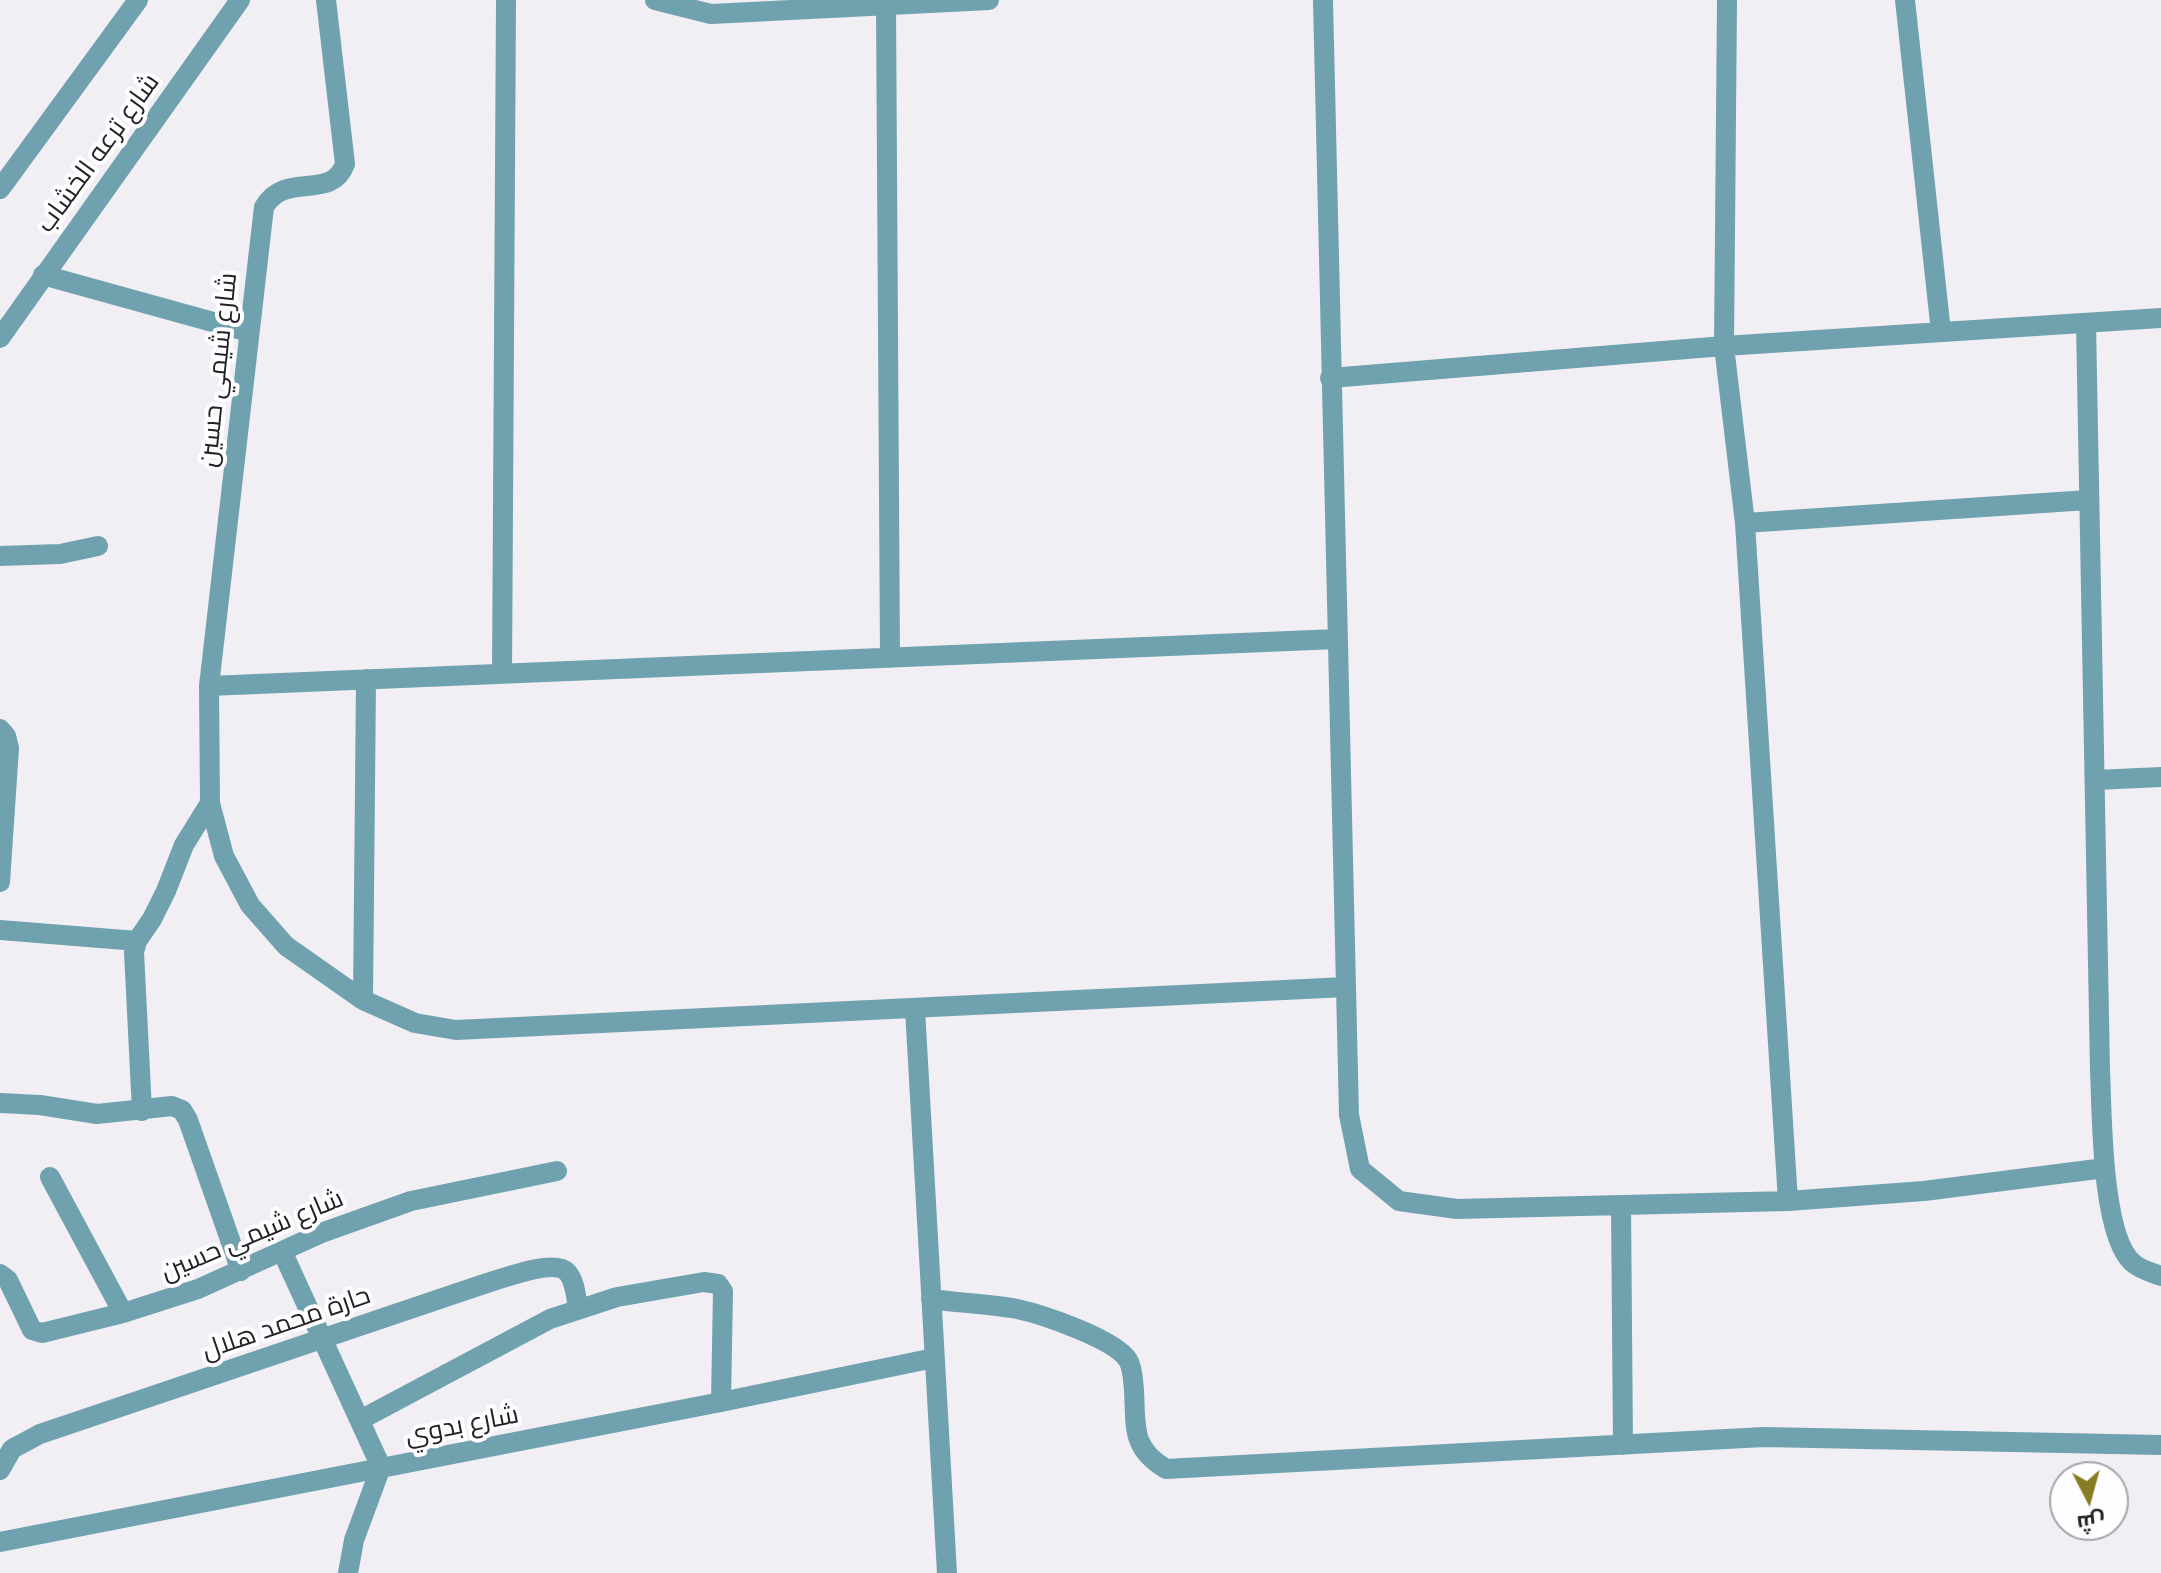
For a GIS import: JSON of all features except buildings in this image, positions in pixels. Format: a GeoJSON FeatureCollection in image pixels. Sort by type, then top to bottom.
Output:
{"type":"FeatureCollection","features":[{"type":"Feature","properties":{"kind":"street"},"geometry":{"type":"LineString","coordinates":[[1,186],[138,0]]}},
{"type":"Feature","properties":{"kind":"street","name":"شارع ترعه الخشاب"},"geometry":{"type":"LineString","coordinates":[[0,338],[240,0]]}},
{"type":"Feature","properties":{"kind":"street","name":"شارع شيمي حسين"},"geometry":{"type":"LineString","coordinates":[[326,0],[345,164],[342,172],[330,183],[279,189],[264,207],[209,686],[210,803],[224,856],[250,905],[286,946],[363,1000],[415,1023],[456,1030],[1346,987]]}},
{"type":"Feature","properties":{"kind":"street"},"geometry":{"type":"LineString","coordinates":[[502,674],[506,0]]}},
{"type":"Feature","properties":{"kind":"street"},"geometry":{"type":"LineString","coordinates":[[655,0],[711,14],[989,0]]}},
{"type":"Feature","properties":{"kind":"street"},"geometry":{"type":"LineString","coordinates":[[1323,0],[1349,1115],[1360,1169],[1399,1201],[1457,1209],[1788,1201],[1924,1191],[2105,1168]]}},
{"type":"Feature","properties":{"kind":"street"},"geometry":{"type":"LineString","coordinates":[[1727,0],[1724,346],[1745,523],[1788,1201]]}},
{"type":"Feature","properties":{"kind":"street"},"geometry":{"type":"LineString","coordinates":[[1905,0],[1941,332]]}},
{"type":"Feature","properties":{"kind":"street"},"geometry":{"type":"LineString","coordinates":[[886,5],[890,658]]}},
{"type":"Feature","properties":{"kind":"street"},"geometry":{"type":"LineString","coordinates":[[43,275],[249,332]]}},
{"type":"Feature","properties":{"kind":"street"},"geometry":{"type":"LineString","coordinates":[[1330,378],[1724,346],[2161,318]]}},
{"type":"Feature","properties":{"kind":"street"},"geometry":{"type":"LineString","coordinates":[[2086,323],[2100,1070],[2105,1168],[2116,1233],[2132,1263],[2161,1276]]}},
{"type":"Feature","properties":{"kind":"street"},"geometry":{"type":"LineString","coordinates":[[1745,523],[2088,500]]}},
{"type":"Feature","properties":{"kind":"street"},"geometry":{"type":"LineString","coordinates":[[0,556],[60,554],[98,546]]}},
{"type":"Feature","properties":{"kind":"street"},"geometry":{"type":"LineString","coordinates":[[209,686],[1337,639]]}},
{"type":"Feature","properties":{"kind":"street"},"geometry":{"type":"LineString","coordinates":[[363,1000],[366,679]]}},
{"type":"Feature","properties":{"kind":"street"},"geometry":{"type":"LineString","coordinates":[[0,729],[6,736],[9,748],[0,882]]}},
{"type":"Feature","properties":{"kind":"street"},"geometry":{"type":"LineString","coordinates":[[2096,780],[2161,777]]}},
{"type":"Feature","properties":{"kind":"street"},"geometry":{"type":"LineString","coordinates":[[142,1111],[134,974],[137,941],[152,919],[184,845],[210,803]]}},
{"type":"Feature","properties":{"kind":"street"},"geometry":{"type":"LineString","coordinates":[[0,930],[137,941]]}},
{"type":"Feature","properties":{"kind":"street"},"geometry":{"type":"LineString","coordinates":[[915,1009],[947,1573]]}},
{"type":"Feature","properties":{"kind":"street"},"geometry":{"type":"LineString","coordinates":[[0,1103],[40,1105],[97,1114],[172,1106],[186,1114],[241,1271]]}},
{"type":"Feature","properties":{"kind":"street","name":"شارع شيمي حسين"},"geometry":{"type":"LineString","coordinates":[[0,1274],[8,1280],[28,1324],[35,1332],[42,1333],[123,1313],[198,1289],[362,1216],[411,1201],[557,1171]]}},
{"type":"Feature","properties":{"kind":"street"},"geometry":{"type":"LineString","coordinates":[[50,1177],[123,1313]]}},
{"type":"Feature","properties":{"kind":"street"},"geometry":{"type":"LineString","coordinates":[[1621,1205],[1623,1445]]}},
{"type":"Feature","properties":{"kind":"street"},"geometry":{"type":"LineString","coordinates":[[282,1251],[381,1467],[354,1540],[348,1573]]}},
{"type":"Feature","properties":{"kind":"street","name":"حارة محمد هلال"},"geometry":{"type":"LineString","coordinates":[[0,1470],[12,1449],[40,1434],[481,1285],[552,1265],[569,1273],[578,1308]]}},
{"type":"Feature","properties":{"kind":"street"},"geometry":{"type":"LineString","coordinates":[[360,1420],[530,1329],[578,1308],[617,1297],[704,1282],[718,1284],[723,1291],[721,1402]]}},
{"type":"Feature","properties":{"kind":"street"},"geometry":{"type":"LineString","coordinates":[[931,1299],[1019,1310],[1090,1334],[1118,1349],[1129,1362],[1133,1380],[1137,1441],[1149,1458],[1166,1469],[1764,1437],[2161,1445]]}},
{"type":"Feature","properties":{"kind":"street","name":"شارع بدوي"},"geometry":{"type":"LineString","coordinates":[[0,1542],[934,1358]]}}]}
